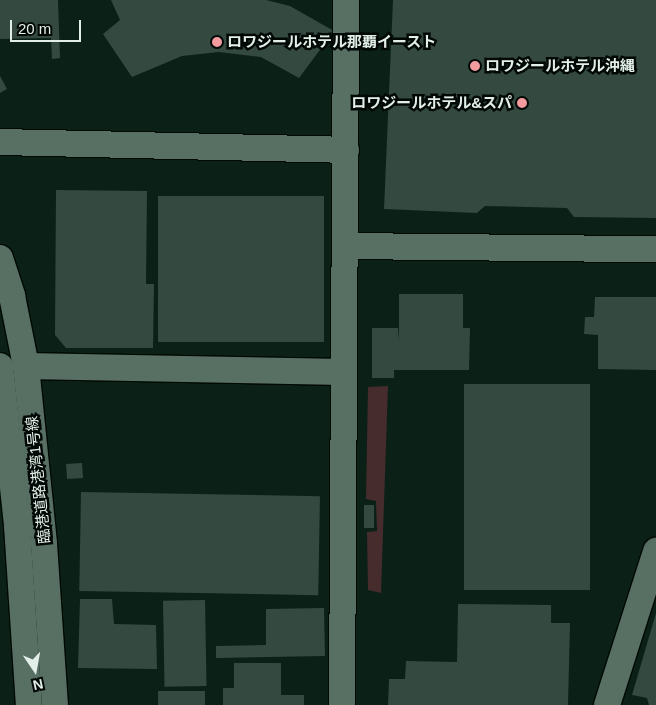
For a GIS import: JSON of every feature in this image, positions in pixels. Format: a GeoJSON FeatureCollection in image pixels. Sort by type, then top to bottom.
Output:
{"type":"FeatureCollection","features":[{"type":"Feature","properties":{"kind":"street"},"geometry":{"type":"LineString","coordinates":[[342,705],[346,0]]}},
{"type":"Feature","properties":{"kind":"street"},"geometry":{"type":"LineString","coordinates":[[0,142],[346,150]]}},
{"type":"Feature","properties":{"kind":"street"},"geometry":{"type":"LineString","coordinates":[[345,246],[656,249]]}},
{"type":"Feature","properties":{"kind":"street","name":"臨港道路港湾1号線"},"geometry":{"type":"LineString","coordinates":[[0,258],[12,296],[26,366],[42,526],[55,705]]}},
{"type":"Feature","properties":{"kind":"street","name":"臨港道路港湾1号線"},"geometry":{"type":"LineString","coordinates":[[0,366],[11,581],[29,705]]}},
{"type":"Feature","properties":{"kind":"street"},"geometry":{"type":"LineString","coordinates":[[26,366],[344,372]]}},
{"type":"Feature","properties":{"kind":"street"},"geometry":{"type":"LineString","coordinates":[[607,705],[656,551]]}},
{"type":"Feature","properties":{"kind":"shaded area"},"geometry":{"type":"Polygon","coordinates":[[[388,386],[381,593],[368,590],[367,532],[377,531],[376,501],[366,499],[368,387],[388,386]]]}},
{"type":"Feature","properties":{"kind":"building"},"geometry":{"type":"Polygon","coordinates":[[[0,0],[58,0],[60,58],[52,59],[51,38],[0,39],[0,0]]]}},
{"type":"Feature","properties":{"kind":"building","name":"ロワジールホテル那覇イースト"},"geometry":{"type":"Polygon","coordinates":[[[111,0],[266,0],[290,6],[334,31],[299,78],[261,57],[219,52],[182,56],[132,77],[103,34],[120,20],[111,0]]]}},
{"type":"Feature","properties":{"kind":"building","name":"ロワジールホテル&スパ"},"geometry":{"type":"Polygon","coordinates":[[[393,0],[656,0],[656,218],[574,217],[567,208],[485,206],[477,213],[384,209],[393,0]]]}},
{"type":"Feature","properties":{"kind":"building"},"geometry":{"type":"Polygon","coordinates":[[[0,76],[7,89],[0,93],[0,76]]]}},
{"type":"Feature","properties":{"kind":"building"},"geometry":{"type":"Polygon","coordinates":[[[56,190],[147,191],[146,284],[154,284],[153,348],[66,348],[55,335],[56,190]]]}},
{"type":"Feature","properties":{"kind":"building"},"geometry":{"type":"Polygon","coordinates":[[[158,196],[324,196],[324,342],[158,342],[158,196]]]}},
{"type":"Feature","properties":{"kind":"building"},"geometry":{"type":"Polygon","coordinates":[[[399,294],[463,294],[463,328],[470,328],[469,370],[394,370],[394,378],[372,378],[372,328],[398,328],[399,341],[399,294]]]}},
{"type":"Feature","properties":{"kind":"building"},"geometry":{"type":"Polygon","coordinates":[[[595,297],[656,297],[656,370],[598,369],[598,335],[584,334],[585,317],[594,317],[595,297]]]}},
{"type":"Feature","properties":{"kind":"building"},"geometry":{"type":"Polygon","coordinates":[[[464,384],[590,384],[590,590],[464,590],[464,384]]]}},
{"type":"Feature","properties":{"kind":"building"},"geometry":{"type":"Polygon","coordinates":[[[82,463],[83,478],[67,479],[66,464],[82,463]]]}},
{"type":"Feature","properties":{"kind":"building"},"geometry":{"type":"Polygon","coordinates":[[[81,492],[320,496],[318,595],[79,591],[81,492]]]}},
{"type":"Feature","properties":{"kind":"building"},"geometry":{"type":"Polygon","coordinates":[[[364,505],[374,505],[374,528],[364,528],[364,505]]]}},
{"type":"Feature","properties":{"kind":"building"},"geometry":{"type":"Polygon","coordinates":[[[80,599],[112,599],[114,624],[156,625],[157,669],[78,668],[80,599]]]}},
{"type":"Feature","properties":{"kind":"building"},"geometry":{"type":"Polygon","coordinates":[[[205,600],[207,686],[165,687],[163,601],[205,600]]]}},
{"type":"Feature","properties":{"kind":"building"},"geometry":{"type":"Polygon","coordinates":[[[458,604],[551,605],[551,623],[570,623],[568,705],[388,705],[389,679],[405,679],[406,661],[457,662],[458,604]]]}},
{"type":"Feature","properties":{"kind":"building"},"geometry":{"type":"Polygon","coordinates":[[[324,608],[325,656],[216,658],[216,646],[266,645],[266,609],[324,608]]]}},
{"type":"Feature","properties":{"kind":"building"},"geometry":{"type":"Polygon","coordinates":[[[656,613],[656,705],[649,705],[647,698],[632,695],[656,613]]]}},
{"type":"Feature","properties":{"kind":"building"},"geometry":{"type":"Polygon","coordinates":[[[234,663],[281,663],[281,695],[304,695],[304,705],[223,705],[223,688],[234,688],[234,663]]]}},
{"type":"Feature","properties":{"kind":"building"},"geometry":{"type":"Polygon","coordinates":[[[158,691],[205,691],[205,705],[158,705],[158,691]]]}},
{"type":"Feature","properties":{"kind":"place","name":"ロワジールホテル那覇イースト"},"geometry":{"type":"Point","coordinates":[217,42]}},
{"type":"Feature","properties":{"kind":"place","name":"ロワジールホテル沖縄"},"geometry":{"type":"Point","coordinates":[475,66]}},
{"type":"Feature","properties":{"kind":"place","name":"ロワジールホテル&スパ"},"geometry":{"type":"Point","coordinates":[522,103]}}]}
